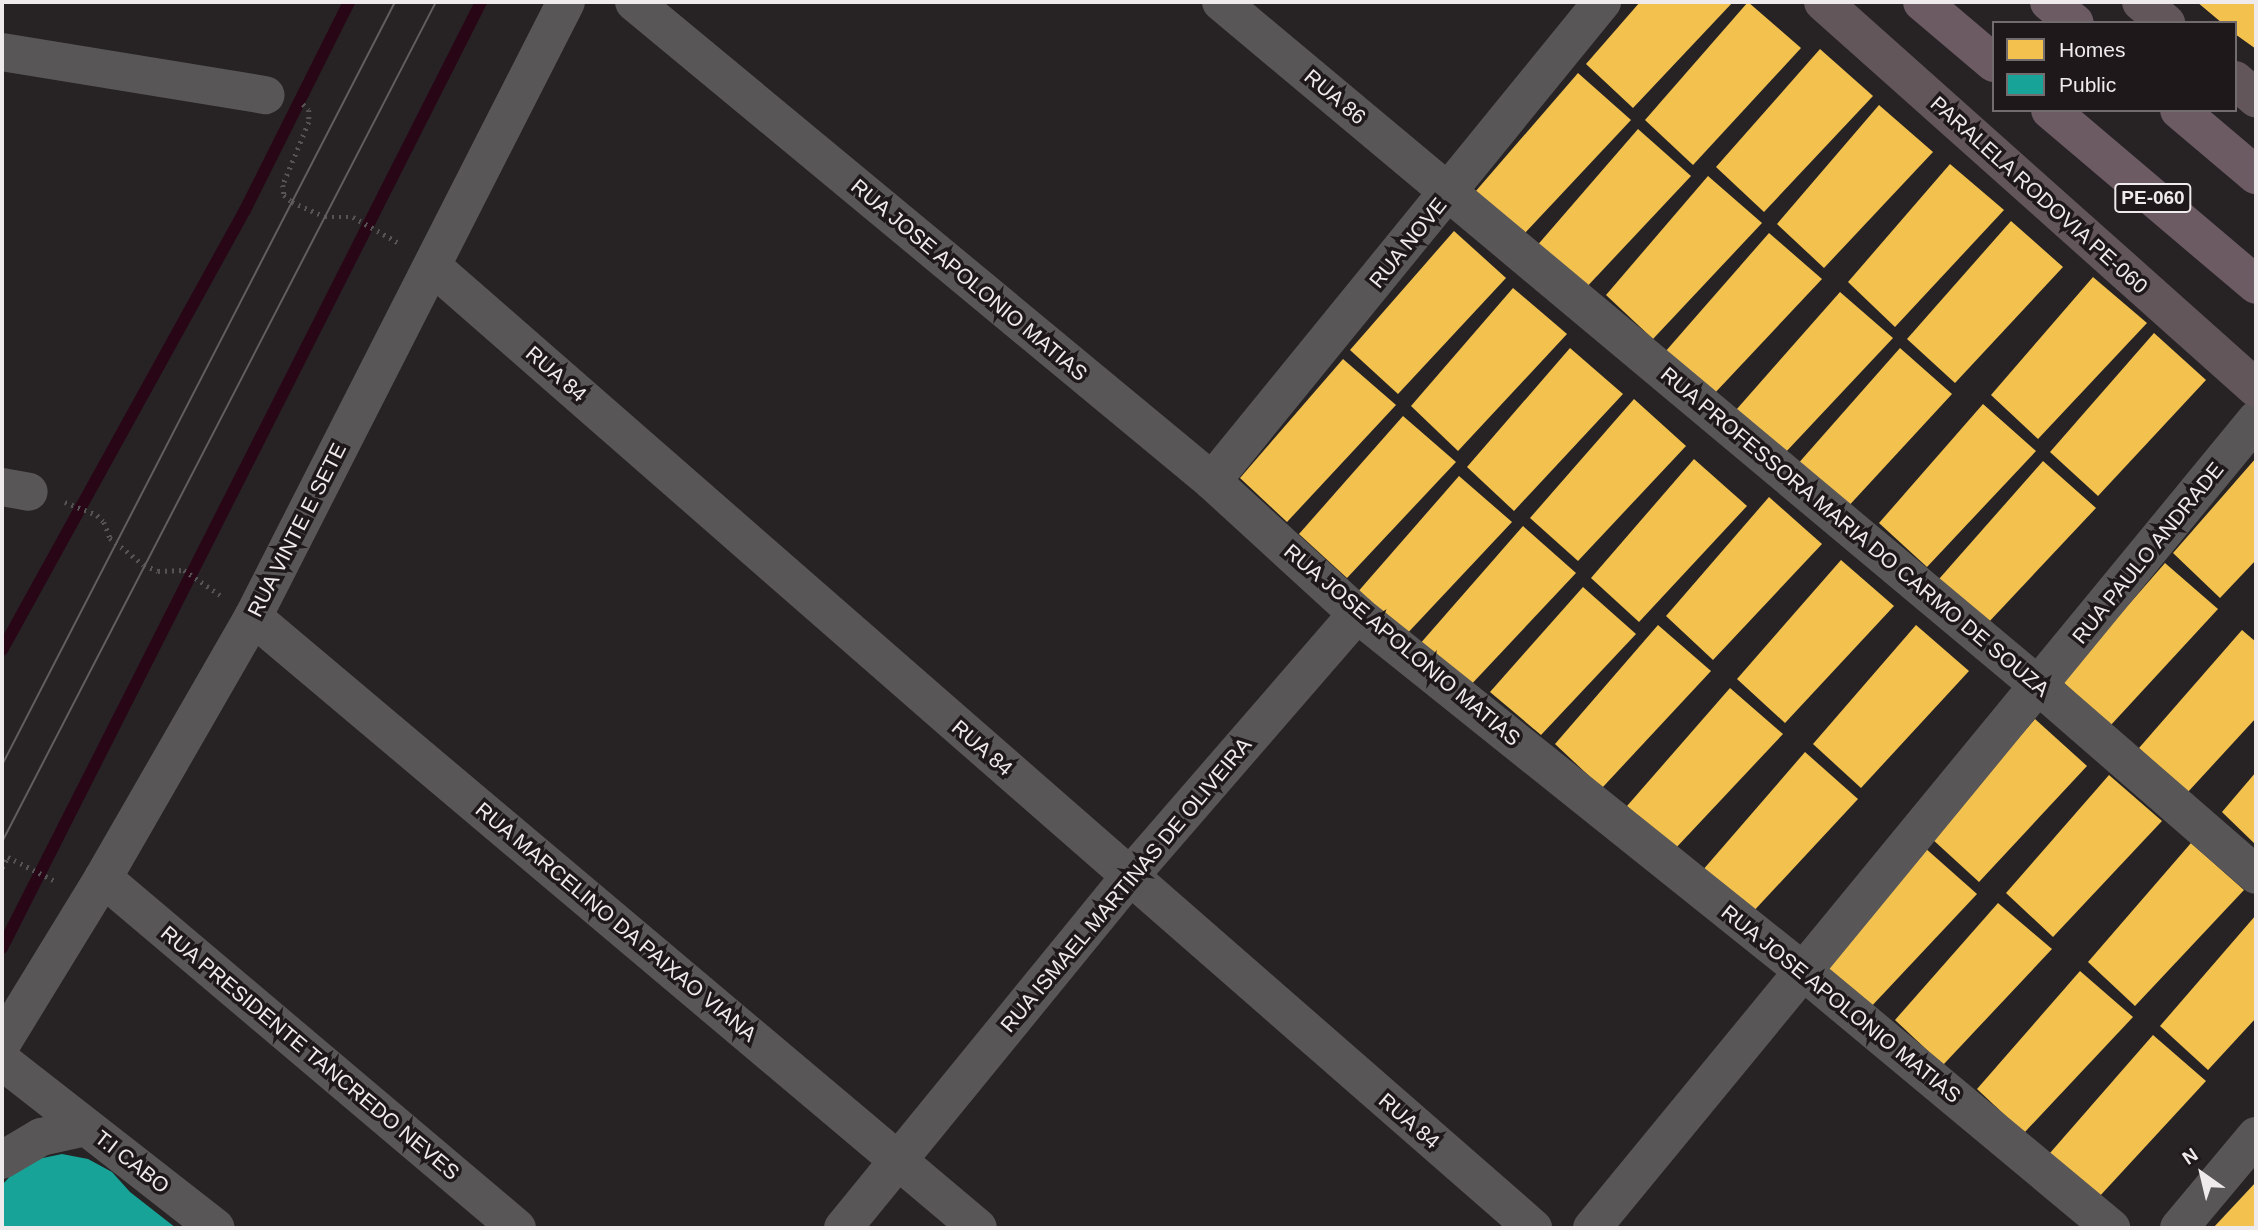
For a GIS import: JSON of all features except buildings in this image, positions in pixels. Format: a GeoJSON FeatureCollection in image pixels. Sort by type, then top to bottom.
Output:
{"type":"FeatureCollection","features":[{"type":"Feature","properties":{"kind":"highway"},"geometry":{"type":"LineString","coordinates":[[1922,2],[1992,61]]}},
{"type":"Feature","properties":{"kind":"highway"},"geometry":{"type":"LineString","coordinates":[[2049,2],[2073,21]]}},
{"type":"Feature","properties":{"kind":"highway","name":"PE-060"},"geometry":{"type":"LineString","coordinates":[[2052,112],[2256,285]]}},
{"type":"Feature","properties":{"kind":"highway"},"geometry":{"type":"LineString","coordinates":[[2181,112],[2256,174]]}},
{"type":"Feature","properties":{"kind":"main road","name":"PARALELA RODOVIA PE-060"},"geometry":{"type":"LineString","coordinates":[[1823,2],[2256,388]]}},
{"type":"Feature","properties":{"kind":"main road"},"geometry":{"type":"LineString","coordinates":[[2141,2],[2164,21]]}},
{"type":"Feature","properties":{"kind":"main road"},"geometry":{"type":"LineString","coordinates":[[2237,82],[2256,98]]}},
{"type":"Feature","properties":{"kind":"street","name":"RUA VINTE E SETE"},"geometry":{"type":"LineString","coordinates":[[2,1043],[103,878],[253,617],[566,2]]}},
{"type":"Feature","properties":{"kind":"street","name":"RUA JOSE APOLONIO MATIAS"},"geometry":{"type":"LineString","coordinates":[[634,2],[1212,481],[1357,614],[1804,972],[2111,1228]]}},
{"type":"Feature","properties":{"kind":"street","name":"RUA 86"},"geometry":{"type":"LineString","coordinates":[[1221,2],[1449,193]]}},
{"type":"Feature","properties":{"kind":"street","name":"RUA NOVE"},"geometry":{"type":"LineString","coordinates":[[1212,481],[1602,2]]}},
{"type":"Feature","properties":{"kind":"street"},"geometry":{"type":"LineString","coordinates":[[2,52],[266,95]]}},
{"type":"Feature","properties":{"kind":"street","name":"RUA PROFESSORA MARIA DO CARMO DE SOUZA"},"geometry":{"type":"LineString","coordinates":[[1449,193],[2040,687],[2256,875]]}},
{"type":"Feature","properties":{"kind":"street","name":"RUA 84"},"geometry":{"type":"LineString","coordinates":[[433,267],[1533,1228]]}},
{"type":"Feature","properties":{"kind":"street","name":"RUA PAULO ANDRADE"},"geometry":{"type":"LineString","coordinates":[[1592,1228],[2040,687],[2256,420]]}},
{"type":"Feature","properties":{"kind":"street","name":"RUA ISMAEL MARTINAS DE OLIVEIRA"},"geometry":{"type":"LineString","coordinates":[[843,1228],[1129,877],[1357,614]]}},
{"type":"Feature","properties":{"kind":"street","name":"RUA MARCELINO DA PAIXAO VIANA"},"geometry":{"type":"LineString","coordinates":[[253,617],[978,1228]]}},
{"type":"Feature","properties":{"kind":"street","name":"RUA PRESIDENTE TANCREDO NEVES"},"geometry":{"type":"LineString","coordinates":[[103,878],[517,1228]]}},
{"type":"Feature","properties":{"kind":"street"},"geometry":{"type":"LineString","coordinates":[[2,1061],[86,1127]]}},
{"type":"Feature","properties":{"kind":"street","name":"T.I CABO"},"geometry":{"type":"LineString","coordinates":[[2,1160],[41,1138],[86,1127],[216,1228]]}},
{"type":"Feature","properties":{"kind":"street"},"geometry":{"type":"LineString","coordinates":[[2179,1228],[2256,1136]]}},
{"type":"Feature","properties":{"kind":"path"},"geometry":{"type":"LineString","coordinates":[[309,110],[306,135],[283,186],[284,195],[292,202],[325,217],[353,217],[392,238]]}},
{"type":"Feature","properties":{"kind":"path"},"geometry":{"type":"LineString","coordinates":[[30,493],[97,515],[104,522],[110,538],[144,565],[158,571],[184,570],[209,588]]}},
{"type":"Feature","properties":{"kind":"path"},"geometry":{"type":"LineString","coordinates":[[2,867],[8,857],[54,882]]}},
{"type":"Feature","properties":{"kind":"waterway"},"geometry":{"type":"LineString","coordinates":[[2,650],[245,210],[349,2]]}},
{"type":"Feature","properties":{"kind":"waterway"},"geometry":{"type":"LineString","coordinates":[[2,948],[481,2]]}},
{"type":"Feature","properties":{"kind":"tram line"},"geometry":{"type":"LineString","coordinates":[[2,765],[395,2]]}},
{"type":"Feature","properties":{"kind":"tram line"},"geometry":{"type":"LineString","coordinates":[[2,842],[436,2]]}}]}
